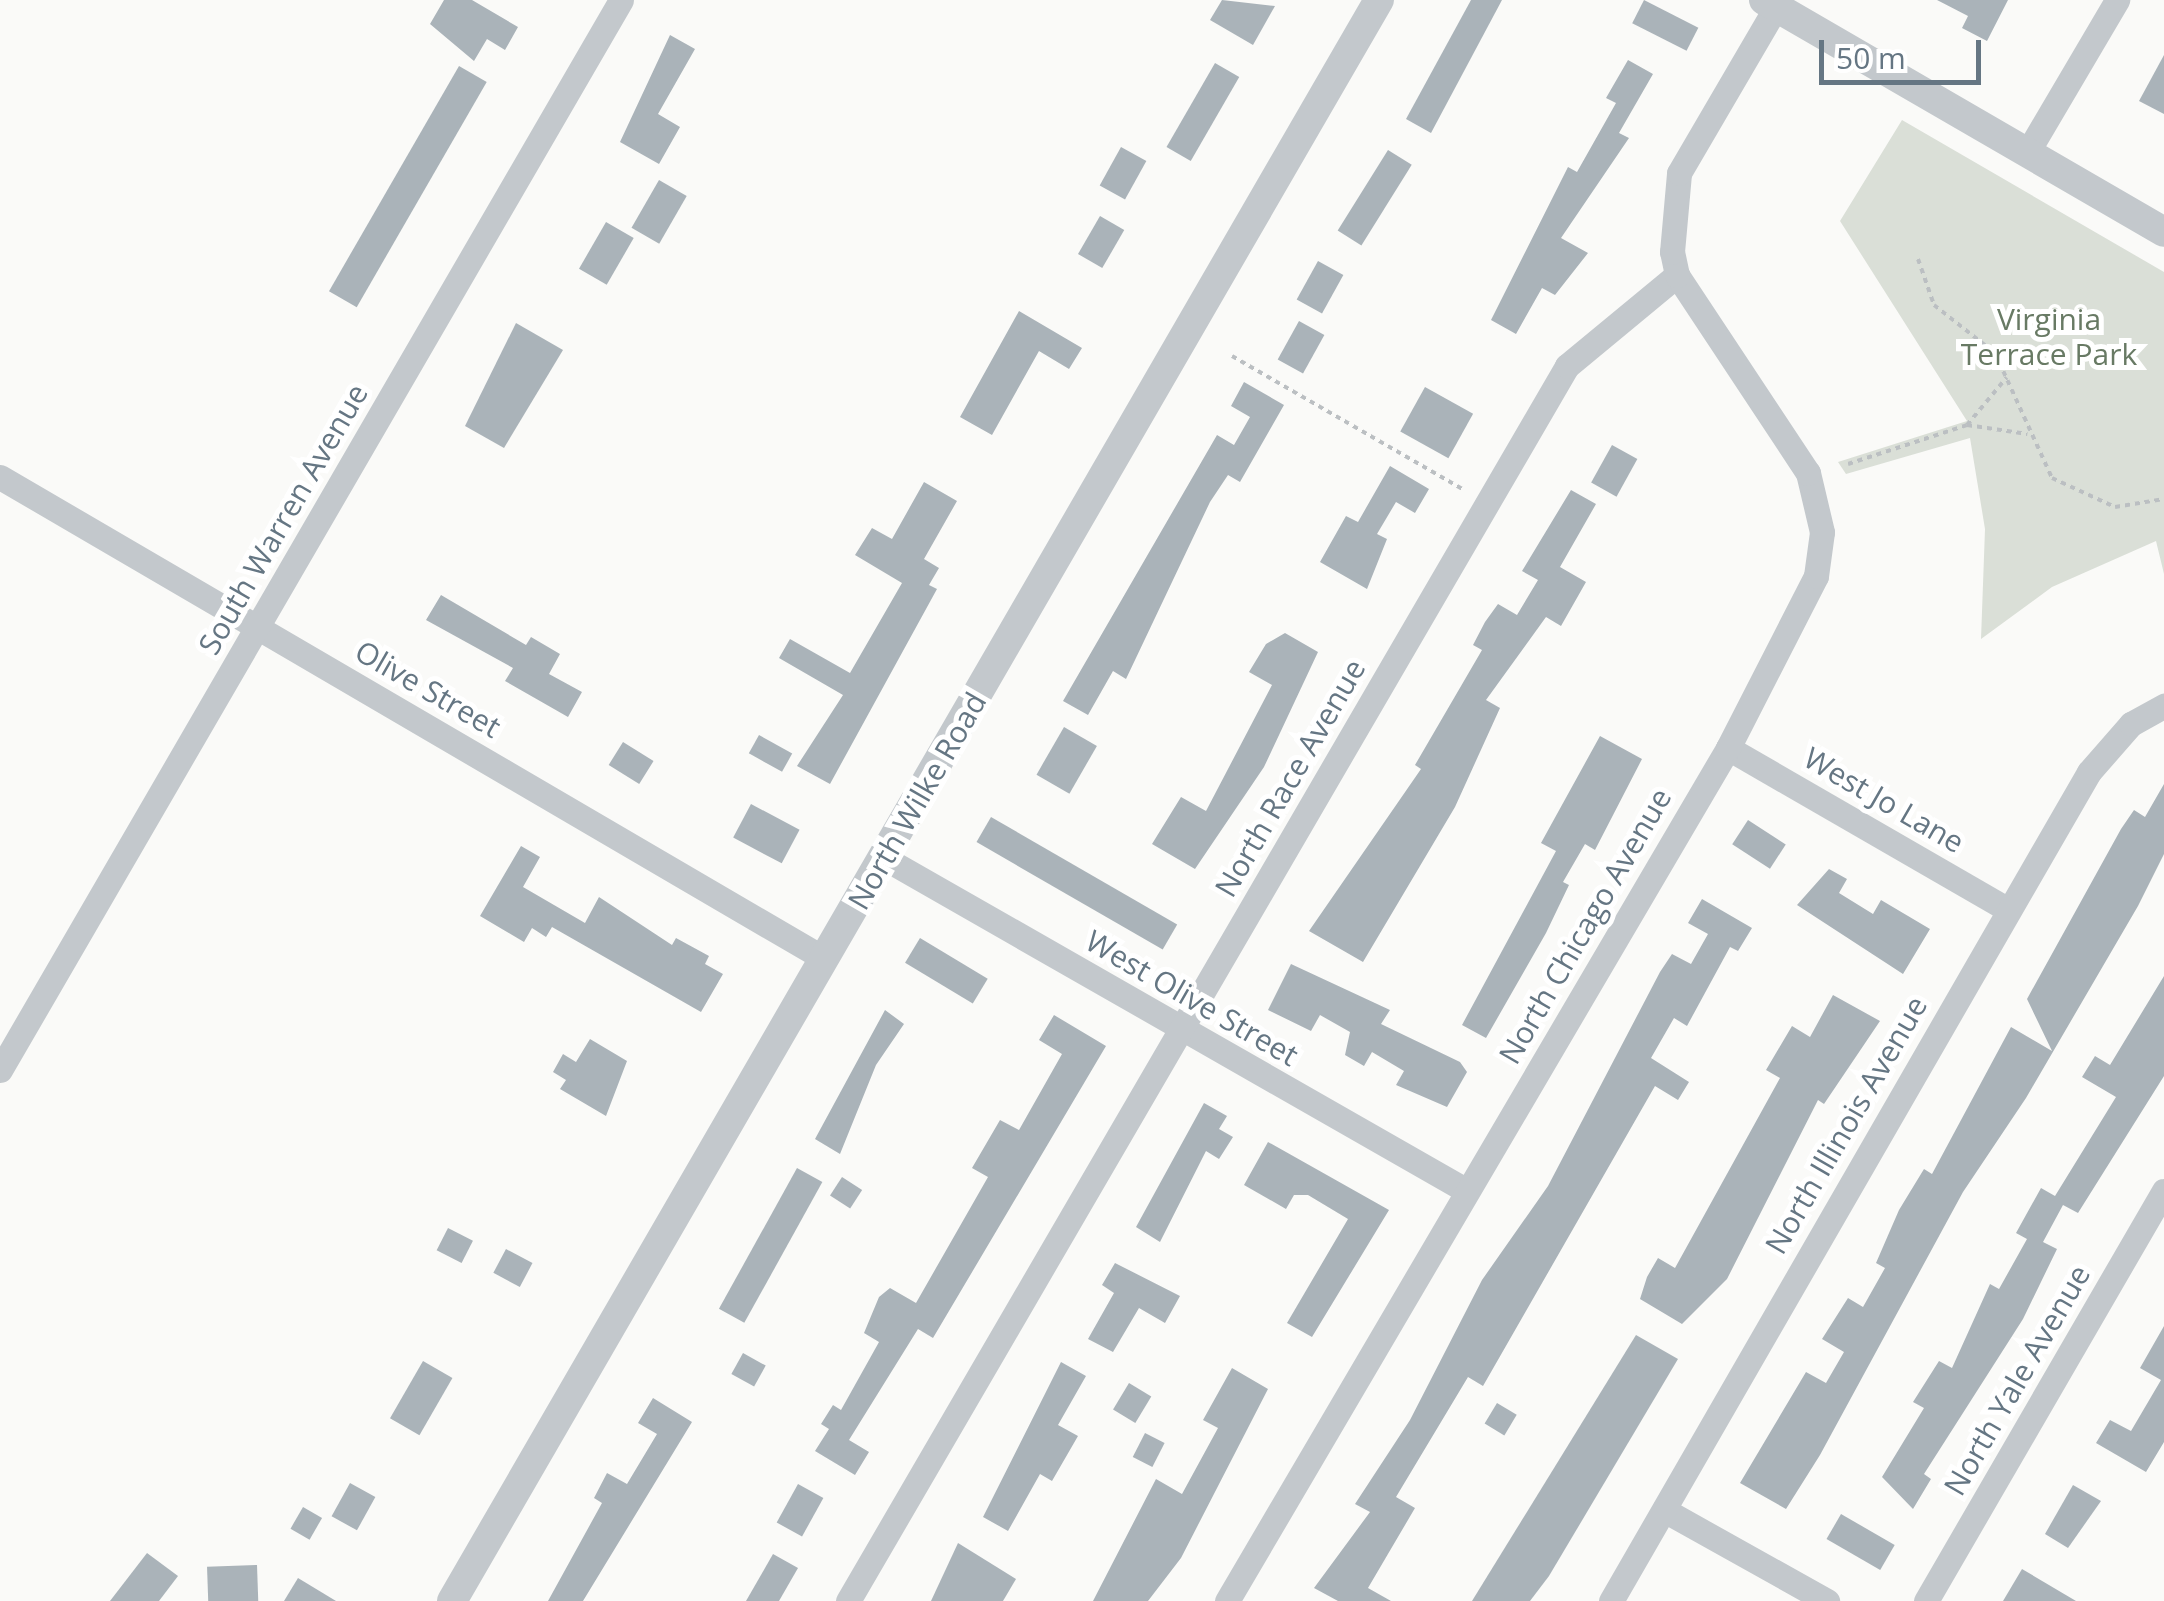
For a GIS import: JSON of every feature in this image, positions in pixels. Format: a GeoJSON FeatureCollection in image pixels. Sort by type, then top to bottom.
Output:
{"type":"FeatureCollection","features":[{"type":"Feature","properties":{"kind":"street","name":"South Warren Avenue"},"geometry":{"type":"LineString","coordinates":[[0,1070],[622,0]]}},
{"type":"Feature","properties":{"kind":"street","name":"North Wilke Road"},"geometry":{"type":"LineString","coordinates":[[452,1601],[823,958],[886,859],[1379,0]]}},
{"type":"Feature","properties":{"kind":"street"},"geometry":{"type":"LineString","coordinates":[[2027,153],[2117,0]]}},
{"type":"Feature","properties":{"kind":"street"},"geometry":{"type":"LineString","coordinates":[[1677,275],[1679,173],[1770,4],[2164,232]]}},
{"type":"Feature","properties":{"kind":"street","name":"North Chicago Avenue"},"geometry":{"type":"LineString","coordinates":[[1227,1601],[1728,748],[1809,595],[1820,502],[1677,275]]}},
{"type":"Feature","properties":{"kind":"street","name":"North Race Avenue"},"geometry":{"type":"LineString","coordinates":[[848,1601],[1567,366],[1677,275]]}},
{"type":"Feature","properties":{"kind":"street","name":"Olive Street"},"geometry":{"type":"LineString","coordinates":[[0,477],[823,958]]}},
{"type":"Feature","properties":{"kind":"street","name":"North Illinois Avenue"},"geometry":{"type":"LineString","coordinates":[[1611,1601],[2007,908],[2099,756],[2164,706]]}},
{"type":"Feature","properties":{"kind":"street","name":"West Jo Lane"},"geometry":{"type":"LineString","coordinates":[[1728,748],[2007,908]]}},
{"type":"Feature","properties":{"kind":"street","name":"West Olive Street"},"geometry":{"type":"LineString","coordinates":[[886,859],[1468,1190]]}},
{"type":"Feature","properties":{"kind":"street","name":"North Yale Avenue"},"geometry":{"type":"LineString","coordinates":[[1926,1601],[2164,1191]]}},
{"type":"Feature","properties":{"kind":"street"},"geometry":{"type":"LineString","coordinates":[[1664,1510],[1826,1601]]}},
{"type":"Feature","properties":{"kind":"path"},"geometry":{"type":"LineString","coordinates":[[1918,259],[1921,287],[1995,354],[2028,434],[2052,478],[2077,494],[2115,507],[2164,500]]}},
{"type":"Feature","properties":{"kind":"path"},"geometry":{"type":"LineString","coordinates":[[1232,356],[1462,489]]}},
{"type":"Feature","properties":{"kind":"path"},"geometry":{"type":"LineString","coordinates":[[1968,425],[2007,376]]}},
{"type":"Feature","properties":{"kind":"path"},"geometry":{"type":"LineString","coordinates":[[1848,464],[1968,425],[2028,434]]}},
{"type":"Feature","properties":{"kind":"green space","name":"Virginia Terrace Park"},"geometry":{"type":"Polygon","coordinates":[[[1902,120],[2164,272],[2164,574],[2156,541],[2052,587],[1981,639],[1985,529],[1970,438],[1846,474],[1838,462],[1967,421],[1840,221],[1902,120]]]}},
{"type":"Feature","properties":{"kind":"building"},"geometry":{"type":"Polygon","coordinates":[[[444,0],[472,0],[518,27],[505,50],[487,39],[474,61],[430,24],[444,0]]]}},
{"type":"Feature","properties":{"kind":"building"},"geometry":{"type":"Polygon","coordinates":[[[1222,0],[1275,6],[1253,45],[1210,20],[1222,0]]]}},
{"type":"Feature","properties":{"kind":"building"},"geometry":{"type":"Polygon","coordinates":[[[1471,0],[1502,0],[1431,133],[1406,119],[1471,0]]]}},
{"type":"Feature","properties":{"kind":"building"},"geometry":{"type":"Polygon","coordinates":[[[1644,0],[1698,28],[1687,51],[1632,23],[1644,0]]]}},
{"type":"Feature","properties":{"kind":"building"},"geometry":{"type":"Polygon","coordinates":[[[1937,0],[2008,0],[1987,41],[1962,28],[1968,16],[1937,0]]]}},
{"type":"Feature","properties":{"kind":"building"},"geometry":{"type":"Polygon","coordinates":[[[670,35],[695,49],[658,114],[680,127],[659,164],[620,142],[670,35]]]}},
{"type":"Feature","properties":{"kind":"building"},"geometry":{"type":"Polygon","coordinates":[[[2164,55],[2164,114],[2139,101],[2164,55]]]}},
{"type":"Feature","properties":{"kind":"building"},"geometry":{"type":"Polygon","coordinates":[[[1628,60],[1653,74],[1619,133],[1629,138],[1561,238],[1588,253],[1555,295],[1542,288],[1516,334],[1491,320],[1568,167],[1577,172],[1616,103],[1606,98],[1628,60]]]}},
{"type":"Feature","properties":{"kind":"building"},"geometry":{"type":"Polygon","coordinates":[[[1215,63],[1239,77],[1191,161],[1166,147],[1215,63]]]}},
{"type":"Feature","properties":{"kind":"building"},"geometry":{"type":"Polygon","coordinates":[[[459,66],[487,82],[357,307],[329,291],[459,66]]]}},
{"type":"Feature","properties":{"kind":"building"},"geometry":{"type":"Polygon","coordinates":[[[1121,147],[1146,161],[1125,200],[1100,185],[1121,147]]]}},
{"type":"Feature","properties":{"kind":"building"},"geometry":{"type":"Polygon","coordinates":[[[1388,150],[1412,165],[1361,245],[1338,231],[1388,150]]]}},
{"type":"Feature","properties":{"kind":"building"},"geometry":{"type":"Polygon","coordinates":[[[659,180],[687,196],[659,244],[632,228],[659,180]]]}},
{"type":"Feature","properties":{"kind":"building"},"geometry":{"type":"Polygon","coordinates":[[[1100,216],[1124,230],[1102,268],[1078,254],[1100,216]]]}},
{"type":"Feature","properties":{"kind":"building"},"geometry":{"type":"Polygon","coordinates":[[[606,222],[634,238],[607,285],[579,269],[606,222]]]}},
{"type":"Feature","properties":{"kind":"building"},"geometry":{"type":"Polygon","coordinates":[[[1318,261],[1343,275],[1322,314],[1297,299],[1318,261]]]}},
{"type":"Feature","properties":{"kind":"building"},"geometry":{"type":"Polygon","coordinates":[[[1019,311],[1082,348],[1069,369],[1039,351],[992,435],[960,417],[1019,311]]]}},
{"type":"Feature","properties":{"kind":"building"},"geometry":{"type":"Polygon","coordinates":[[[1299,321],[1324,335],[1303,374],[1278,359],[1299,321]]]}},
{"type":"Feature","properties":{"kind":"building"},"geometry":{"type":"Polygon","coordinates":[[[516,323],[563,350],[504,448],[465,426],[516,323]]]}},
{"type":"Feature","properties":{"kind":"building"},"geometry":{"type":"Polygon","coordinates":[[[1244,382],[1284,405],[1240,482],[1228,475],[1210,502],[1126,679],[1113,671],[1088,715],[1063,701],[1217,435],[1234,445],[1250,417],[1231,406],[1244,382]]]}},
{"type":"Feature","properties":{"kind":"building"},"geometry":{"type":"Polygon","coordinates":[[[1425,387],[1473,414],[1448,458],[1400,432],[1425,387]]]}},
{"type":"Feature","properties":{"kind":"building"},"geometry":{"type":"Polygon","coordinates":[[[1612,445],[1637,459],[1617,497],[1591,483],[1612,445]]]}},
{"type":"Feature","properties":{"kind":"building"},"geometry":{"type":"Polygon","coordinates":[[[1390,466],[1429,489],[1415,513],[1396,502],[1377,534],[1387,539],[1367,589],[1320,562],[1346,516],[1358,522],[1390,466]]]}},
{"type":"Feature","properties":{"kind":"building"},"geometry":{"type":"Polygon","coordinates":[[[924,482],[957,501],[924,559],[939,568],[929,585],[937,589],[830,784],[797,766],[843,695],[779,658],[790,639],[850,673],[902,583],[855,555],[872,528],[892,539],[924,482]]]}},
{"type":"Feature","properties":{"kind":"building"},"geometry":{"type":"Polygon","coordinates":[[[1571,490],[1596,504],[1560,567],[1586,582],[1561,626],[1546,617],[1486,700],[1500,708],[1455,807],[1363,962],[1309,931],[1421,769],[1415,765],[1482,650],[1473,645],[1485,622],[1498,604],[1517,615],[1538,580],[1522,571],[1571,490]]]}},
{"type":"Feature","properties":{"kind":"building"},"geometry":{"type":"Polygon","coordinates":[[[441,595],[526,645],[531,637],[560,654],[549,674],[582,692],[568,717],[505,681],[513,668],[426,620],[441,595]]]}},
{"type":"Feature","properties":{"kind":"building"},"geometry":{"type":"Polygon","coordinates":[[[1285,633],[1318,652],[1264,767],[1195,869],[1152,844],[1181,797],[1206,811],[1272,685],[1249,672],[1266,644],[1285,633]]]}},
{"type":"Feature","properties":{"kind":"building"},"geometry":{"type":"Polygon","coordinates":[[[1064,727],[1097,746],[1069,794],[1036,775],[1064,727]]]}},
{"type":"Feature","properties":{"kind":"building"},"geometry":{"type":"Polygon","coordinates":[[[759,735],[792,753],[782,772],[749,753],[759,735]]]}},
{"type":"Feature","properties":{"kind":"building"},"geometry":{"type":"Polygon","coordinates":[[[1600,736],[1642,759],[1595,850],[1585,844],[1563,882],[1569,885],[1546,933],[1486,1038],[1462,1025],[1556,851],[1541,843],[1600,736]]]}},
{"type":"Feature","properties":{"kind":"building"},"geometry":{"type":"Polygon","coordinates":[[[623,742],[654,761],[639,784],[609,765],[623,742]]]}},
{"type":"Feature","properties":{"kind":"building"},"geometry":{"type":"Polygon","coordinates":[[[2164,784],[2164,854],[2138,906],[2026,1098],[1963,1192],[1820,1455],[1786,1509],[1740,1483],[1806,1372],[1826,1383],[1844,1352],[1822,1339],[1848,1298],[1863,1307],[1885,1268],[1876,1263],[1899,1210],[1924,1169],[1932,1174],[2011,1027],[2052,1051],[2027,999],[2121,829],[2134,810],[2145,817],[2164,784]]]}},
{"type":"Feature","properties":{"kind":"building"},"geometry":{"type":"Polygon","coordinates":[[[751,804],[800,830],[782,863],[733,838],[751,804]]]}},
{"type":"Feature","properties":{"kind":"building"},"geometry":{"type":"Polygon","coordinates":[[[991,817],[1177,924],[1163,950],[976,842],[991,817]]]}},
{"type":"Feature","properties":{"kind":"building"},"geometry":{"type":"Polygon","coordinates":[[[1748,820],[1786,845],[1770,869],[1732,844],[1748,820]]]}},
{"type":"Feature","properties":{"kind":"building"},"geometry":{"type":"Polygon","coordinates":[[[521,846],[540,857],[523,887],[585,923],[599,897],[672,945],[676,938],[709,956],[705,964],[723,974],[701,1012],[552,927],[546,937],[532,928],[524,942],[480,916],[521,846]]]}},
{"type":"Feature","properties":{"kind":"building"},"geometry":{"type":"Polygon","coordinates":[[[1829,869],[1847,879],[1839,893],[1873,914],[1881,900],[1930,929],[1903,974],[1797,905],[1829,869]]]}},
{"type":"Feature","properties":{"kind":"building"},"geometry":{"type":"Polygon","coordinates":[[[1702,899],[1752,928],[1738,951],[1730,947],[1687,1026],[1674,1018],[1651,1058],[1689,1082],[1678,1100],[1655,1086],[1483,1386],[1468,1377],[1396,1497],[1415,1508],[1368,1588],[1391,1601],[1338,1601],[1314,1588],[1370,1512],[1355,1504],[1410,1420],[1482,1280],[1548,1186],[1660,972],[1672,954],[1691,964],[1708,934],[1688,923],[1702,899]]]}},
{"type":"Feature","properties":{"kind":"building"},"geometry":{"type":"Polygon","coordinates":[[[920,938],[988,979],[973,1004],[905,963],[920,938]]]}},
{"type":"Feature","properties":{"kind":"building"},"geometry":{"type":"Polygon","coordinates":[[[1291,964],[1390,1010],[1381,1024],[1460,1062],[1467,1072],[1447,1107],[1396,1085],[1404,1071],[1372,1052],[1364,1066],[1345,1055],[1350,1032],[1320,1015],[1311,1031],[1268,1010],[1291,964]]]}},
{"type":"Feature","properties":{"kind":"building"},"geometry":{"type":"Polygon","coordinates":[[[2164,976],[2164,1076],[2078,1213],[2063,1205],[2043,1242],[2057,1249],[2023,1319],[1924,1474],[1931,1479],[1913,1509],[1882,1477],[1924,1408],[1913,1402],[1939,1361],[1952,1368],[1990,1284],[1999,1289],[2027,1239],[2016,1233],[2041,1188],[2055,1196],[2116,1097],[2082,1077],[2095,1056],[2110,1065],[2164,976]]]}},
{"type":"Feature","properties":{"kind":"building"},"geometry":{"type":"Polygon","coordinates":[[[1833,995],[1880,1021],[1824,1104],[1818,1100],[1727,1279],[1682,1324],[1640,1299],[1647,1277],[1658,1258],[1675,1268],[1780,1078],[1766,1070],[1792,1026],[1810,1037],[1833,995]]]}},
{"type":"Feature","properties":{"kind":"building"},"geometry":{"type":"Polygon","coordinates":[[[885,1010],[904,1024],[876,1065],[840,1154],[815,1139],[885,1010]]]}},
{"type":"Feature","properties":{"kind":"building"},"geometry":{"type":"Polygon","coordinates":[[[1054,1015],[1106,1046],[933,1338],[918,1329],[849,1440],[869,1452],[855,1475],[815,1451],[829,1429],[821,1424],[833,1405],[841,1410],[879,1342],[864,1333],[879,1297],[890,1288],[916,1303],[988,1177],[972,1168],[1000,1120],[1019,1130],[1062,1054],[1039,1040],[1054,1015]]]}},
{"type":"Feature","properties":{"kind":"building"},"geometry":{"type":"Polygon","coordinates":[[[590,1039],[627,1061],[606,1116],[560,1089],[566,1080],[553,1072],[563,1054],[576,1062],[590,1039]]]}},
{"type":"Feature","properties":{"kind":"building"},"geometry":{"type":"Polygon","coordinates":[[[1204,1103],[1227,1116],[1219,1129],[1233,1137],[1219,1159],[1206,1151],[1160,1242],[1136,1227],[1204,1103]]]}},
{"type":"Feature","properties":{"kind":"building"},"geometry":{"type":"Polygon","coordinates":[[[1268,1142],[1389,1210],[1312,1337],[1287,1323],[1348,1219],[1308,1195],[1294,1195],[1286,1209],[1244,1185],[1268,1142]]]}},
{"type":"Feature","properties":{"kind":"building"},"geometry":{"type":"Polygon","coordinates":[[[797,1168],[822,1182],[744,1323],[719,1309],[797,1168]]]}},
{"type":"Feature","properties":{"kind":"building"},"geometry":{"type":"Polygon","coordinates":[[[842,1177],[862,1190],[850,1209],[830,1195],[842,1177]]]}},
{"type":"Feature","properties":{"kind":"building"},"geometry":{"type":"Polygon","coordinates":[[[448,1228],[473,1241],[462,1263],[437,1250],[448,1228]]]}},
{"type":"Feature","properties":{"kind":"building"},"geometry":{"type":"Polygon","coordinates":[[[506,1249],[532,1263],[520,1287],[493,1273],[506,1249]]]}},
{"type":"Feature","properties":{"kind":"building"},"geometry":{"type":"Polygon","coordinates":[[[1115,1263],[1180,1296],[1165,1323],[1139,1308],[1113,1352],[1088,1339],[1114,1293],[1102,1285],[1115,1263]]]}},
{"type":"Feature","properties":{"kind":"building"},"geometry":{"type":"Polygon","coordinates":[[[2164,1326],[2164,1442],[2146,1472],[2096,1443],[2110,1420],[2131,1431],[2161,1380],[2140,1368],[2164,1326]]]}},
{"type":"Feature","properties":{"kind":"building"},"geometry":{"type":"Polygon","coordinates":[[[1636,1335],[1678,1359],[1549,1576],[1530,1601],[1472,1601],[1636,1335]]]}},
{"type":"Feature","properties":{"kind":"building"},"geometry":{"type":"Polygon","coordinates":[[[743,1353],[766,1366],[754,1387],[731,1374],[743,1353]]]}},
{"type":"Feature","properties":{"kind":"building"},"geometry":{"type":"Polygon","coordinates":[[[423,1361],[452,1378],[419,1435],[390,1418],[423,1361]]]}},
{"type":"Feature","properties":{"kind":"building"},"geometry":{"type":"Polygon","coordinates":[[[1061,1362],[1086,1376],[1058,1425],[1078,1436],[1052,1481],[1040,1474],[1008,1531],[983,1517],[1061,1362]]]}},
{"type":"Feature","properties":{"kind":"building"},"geometry":{"type":"Polygon","coordinates":[[[1232,1368],[1268,1389],[1181,1558],[1148,1601],[1093,1601],[1156,1479],[1182,1494],[1218,1428],[1203,1420],[1232,1368]]]}},
{"type":"Feature","properties":{"kind":"building"},"geometry":{"type":"Polygon","coordinates":[[[1129,1383],[1151,1396],[1135,1423],[1113,1410],[1129,1383]]]}},
{"type":"Feature","properties":{"kind":"building"},"geometry":{"type":"Polygon","coordinates":[[[653,1398],[692,1422],[583,1601],[548,1601],[602,1503],[594,1498],[607,1473],[627,1484],[657,1434],[638,1423],[653,1398]]]}},
{"type":"Feature","properties":{"kind":"building"},"geometry":{"type":"Polygon","coordinates":[[[1497,1403],[1517,1415],[1504,1435],[1485,1424],[1497,1403]]]}},
{"type":"Feature","properties":{"kind":"building"},"geometry":{"type":"Polygon","coordinates":[[[1145,1433],[1165,1443],[1152,1467],[1133,1457],[1145,1433]]]}},
{"type":"Feature","properties":{"kind":"building"},"geometry":{"type":"Polygon","coordinates":[[[350,1483],[375,1497],[357,1530],[332,1516],[350,1483]]]}},
{"type":"Feature","properties":{"kind":"building"},"geometry":{"type":"Polygon","coordinates":[[[798,1484],[823,1498],[802,1537],[777,1522],[798,1484]]]}},
{"type":"Feature","properties":{"kind":"building"},"geometry":{"type":"Polygon","coordinates":[[[2073,1485],[2101,1501],[2068,1548],[2045,1534],[2073,1485]]]}},
{"type":"Feature","properties":{"kind":"building"},"geometry":{"type":"Polygon","coordinates":[[[303,1507],[322,1518],[310,1540],[291,1529],[303,1507]]]}},
{"type":"Feature","properties":{"kind":"building"},"geometry":{"type":"Polygon","coordinates":[[[1841,1514],[1895,1545],[1880,1570],[1826,1539],[1841,1514]]]}},
{"type":"Feature","properties":{"kind":"building"},"geometry":{"type":"Polygon","coordinates":[[[958,1543],[1016,1579],[1003,1601],[931,1601],[958,1543]]]}},
{"type":"Feature","properties":{"kind":"building"},"geometry":{"type":"Polygon","coordinates":[[[147,1553],[178,1576],[159,1601],[110,1601],[147,1553]]]}},
{"type":"Feature","properties":{"kind":"building"},"geometry":{"type":"Polygon","coordinates":[[[773,1554],[798,1568],[779,1601],[746,1601],[773,1554]]]}},
{"type":"Feature","properties":{"kind":"building"},"geometry":{"type":"Polygon","coordinates":[[[257,1565],[258,1601],[208,1601],[207,1567],[257,1565]]]}},
{"type":"Feature","properties":{"kind":"building"},"geometry":{"type":"Polygon","coordinates":[[[2022,1569],[2076,1601],[2003,1601],[2022,1569]]]}},
{"type":"Feature","properties":{"kind":"building"},"geometry":{"type":"Polygon","coordinates":[[[298,1578],[336,1601],[284,1601],[298,1578]]]}}]}
